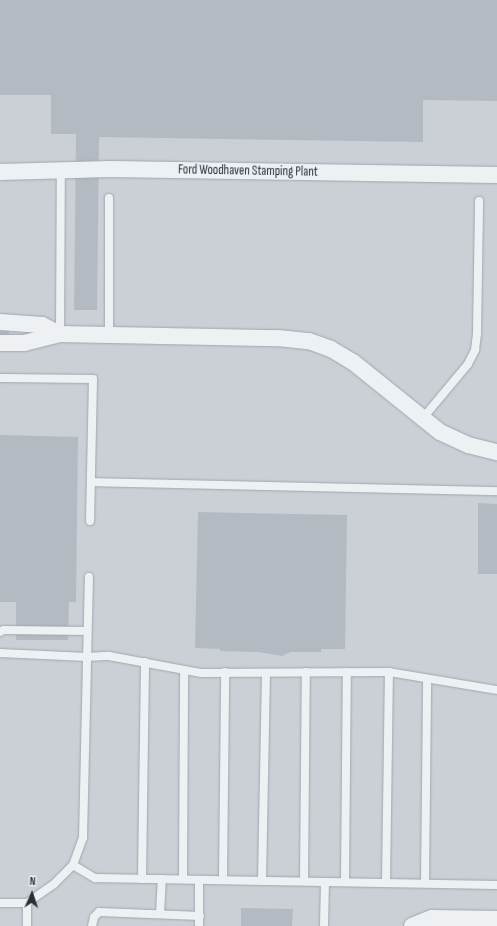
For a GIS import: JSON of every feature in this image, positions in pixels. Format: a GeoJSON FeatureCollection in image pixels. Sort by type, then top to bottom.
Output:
{"type":"FeatureCollection","features":[{"type":"Feature","properties":{"kind":"street","name":"Ford Woodhaven Stamping Plant"},"geometry":{"type":"LineString","coordinates":[[0,172],[110,169],[497,175]]}},
{"type":"Feature","properties":{"kind":"street"},"geometry":{"type":"LineString","coordinates":[[0,322],[42,325],[60,334]]}},
{"type":"Feature","properties":{"kind":"street"},"geometry":{"type":"LineString","coordinates":[[0,343],[24,343],[60,334],[278,338],[309,341],[331,349],[353,362],[440,432],[468,445],[497,452]]}},
{"type":"Feature","properties":{"kind":"street"},"geometry":{"type":"LineString","coordinates":[[412,926],[432,918],[497,919]]}},
{"type":"Feature","properties":{"kind":"lane"},"geometry":{"type":"LineString","coordinates":[[60,170],[60,334]]}},
{"type":"Feature","properties":{"kind":"lane"},"geometry":{"type":"LineString","coordinates":[[109,335],[110,198]]}},
{"type":"Feature","properties":{"kind":"lane"},"geometry":{"type":"LineString","coordinates":[[423,418],[468,364],[474,350],[477,334],[479,201]]}},
{"type":"Feature","properties":{"kind":"lane"},"geometry":{"type":"LineString","coordinates":[[0,378],[93,378],[90,521]]}},
{"type":"Feature","properties":{"kind":"lane"},"geometry":{"type":"LineString","coordinates":[[91,482],[497,491]]}},
{"type":"Feature","properties":{"kind":"lane"},"geometry":{"type":"LineString","coordinates":[[0,903],[27,904],[54,884],[73,865],[83,838],[88,577]]}},
{"type":"Feature","properties":{"kind":"lane"},"geometry":{"type":"LineString","coordinates":[[0,632],[4,630],[87,631]]}},
{"type":"Feature","properties":{"kind":"lane"},"geometry":{"type":"LineString","coordinates":[[0,653],[87,657],[109,656],[201,673],[389,672],[497,690]]}},
{"type":"Feature","properties":{"kind":"lane"},"geometry":{"type":"LineString","coordinates":[[142,879],[145,662]]}},
{"type":"Feature","properties":{"kind":"lane"},"geometry":{"type":"LineString","coordinates":[[183,879],[184,670]]}},
{"type":"Feature","properties":{"kind":"lane"},"geometry":{"type":"LineString","coordinates":[[223,880],[225,672]]}},
{"type":"Feature","properties":{"kind":"lane"},"geometry":{"type":"LineString","coordinates":[[304,881],[306,672]]}},
{"type":"Feature","properties":{"kind":"lane"},"geometry":{"type":"LineString","coordinates":[[345,882],[347,672]]}},
{"type":"Feature","properties":{"kind":"lane"},"geometry":{"type":"LineString","coordinates":[[386,883],[389,672]]}},
{"type":"Feature","properties":{"kind":"lane"},"geometry":{"type":"LineString","coordinates":[[262,881],[266,673]]}},
{"type":"Feature","properties":{"kind":"lane"},"geometry":{"type":"LineString","coordinates":[[425,883],[427,679]]}},
{"type":"Feature","properties":{"kind":"lane"},"geometry":{"type":"LineString","coordinates":[[73,865],[95,878],[497,885]]}},
{"type":"Feature","properties":{"kind":"lane"},"geometry":{"type":"LineString","coordinates":[[160,914],[162,879]]}},
{"type":"Feature","properties":{"kind":"lane"},"geometry":{"type":"LineString","coordinates":[[199,880],[199,926]]}},
{"type":"Feature","properties":{"kind":"lane"},"geometry":{"type":"LineString","coordinates":[[324,882],[324,926]]}},
{"type":"Feature","properties":{"kind":"lane"},"geometry":{"type":"LineString","coordinates":[[27,904],[27,926]]}},
{"type":"Feature","properties":{"kind":"lane"},"geometry":{"type":"LineString","coordinates":[[92,926],[94,916],[99,912],[200,916]]}},
{"type":"Feature","properties":{"kind":"shaded area"},"geometry":{"type":"Polygon","coordinates":[[[0,0],[497,0],[497,926],[0,926],[0,0]]]}},
{"type":"Feature","properties":{"kind":"building"},"geometry":{"type":"Polygon","coordinates":[[[0,0],[497,0],[497,101],[423,100],[423,142],[99,137],[97,310],[74,310],[76,134],[51,134],[51,95],[0,95],[0,0]]]}},
{"type":"Feature","properties":{"kind":"building"},"geometry":{"type":"Polygon","coordinates":[[[0,328],[9,329],[9,336],[0,336],[0,328]]]}},
{"type":"Feature","properties":{"kind":"building"},"geometry":{"type":"Polygon","coordinates":[[[0,435],[78,437],[76,602],[69,602],[68,640],[16,640],[16,602],[0,602],[0,435]]]}},
{"type":"Feature","properties":{"kind":"building"},"geometry":{"type":"Polygon","coordinates":[[[478,503],[497,504],[497,574],[478,574],[478,503]]]}},
{"type":"Feature","properties":{"kind":"building"},"geometry":{"type":"Polygon","coordinates":[[[198,512],[347,515],[345,649],[321,649],[321,652],[291,652],[282,656],[258,652],[220,651],[220,649],[195,648],[198,512]]]}},
{"type":"Feature","properties":{"kind":"building"},"geometry":{"type":"Polygon","coordinates":[[[241,908],[293,909],[292,926],[241,926],[241,908]]]}}]}
